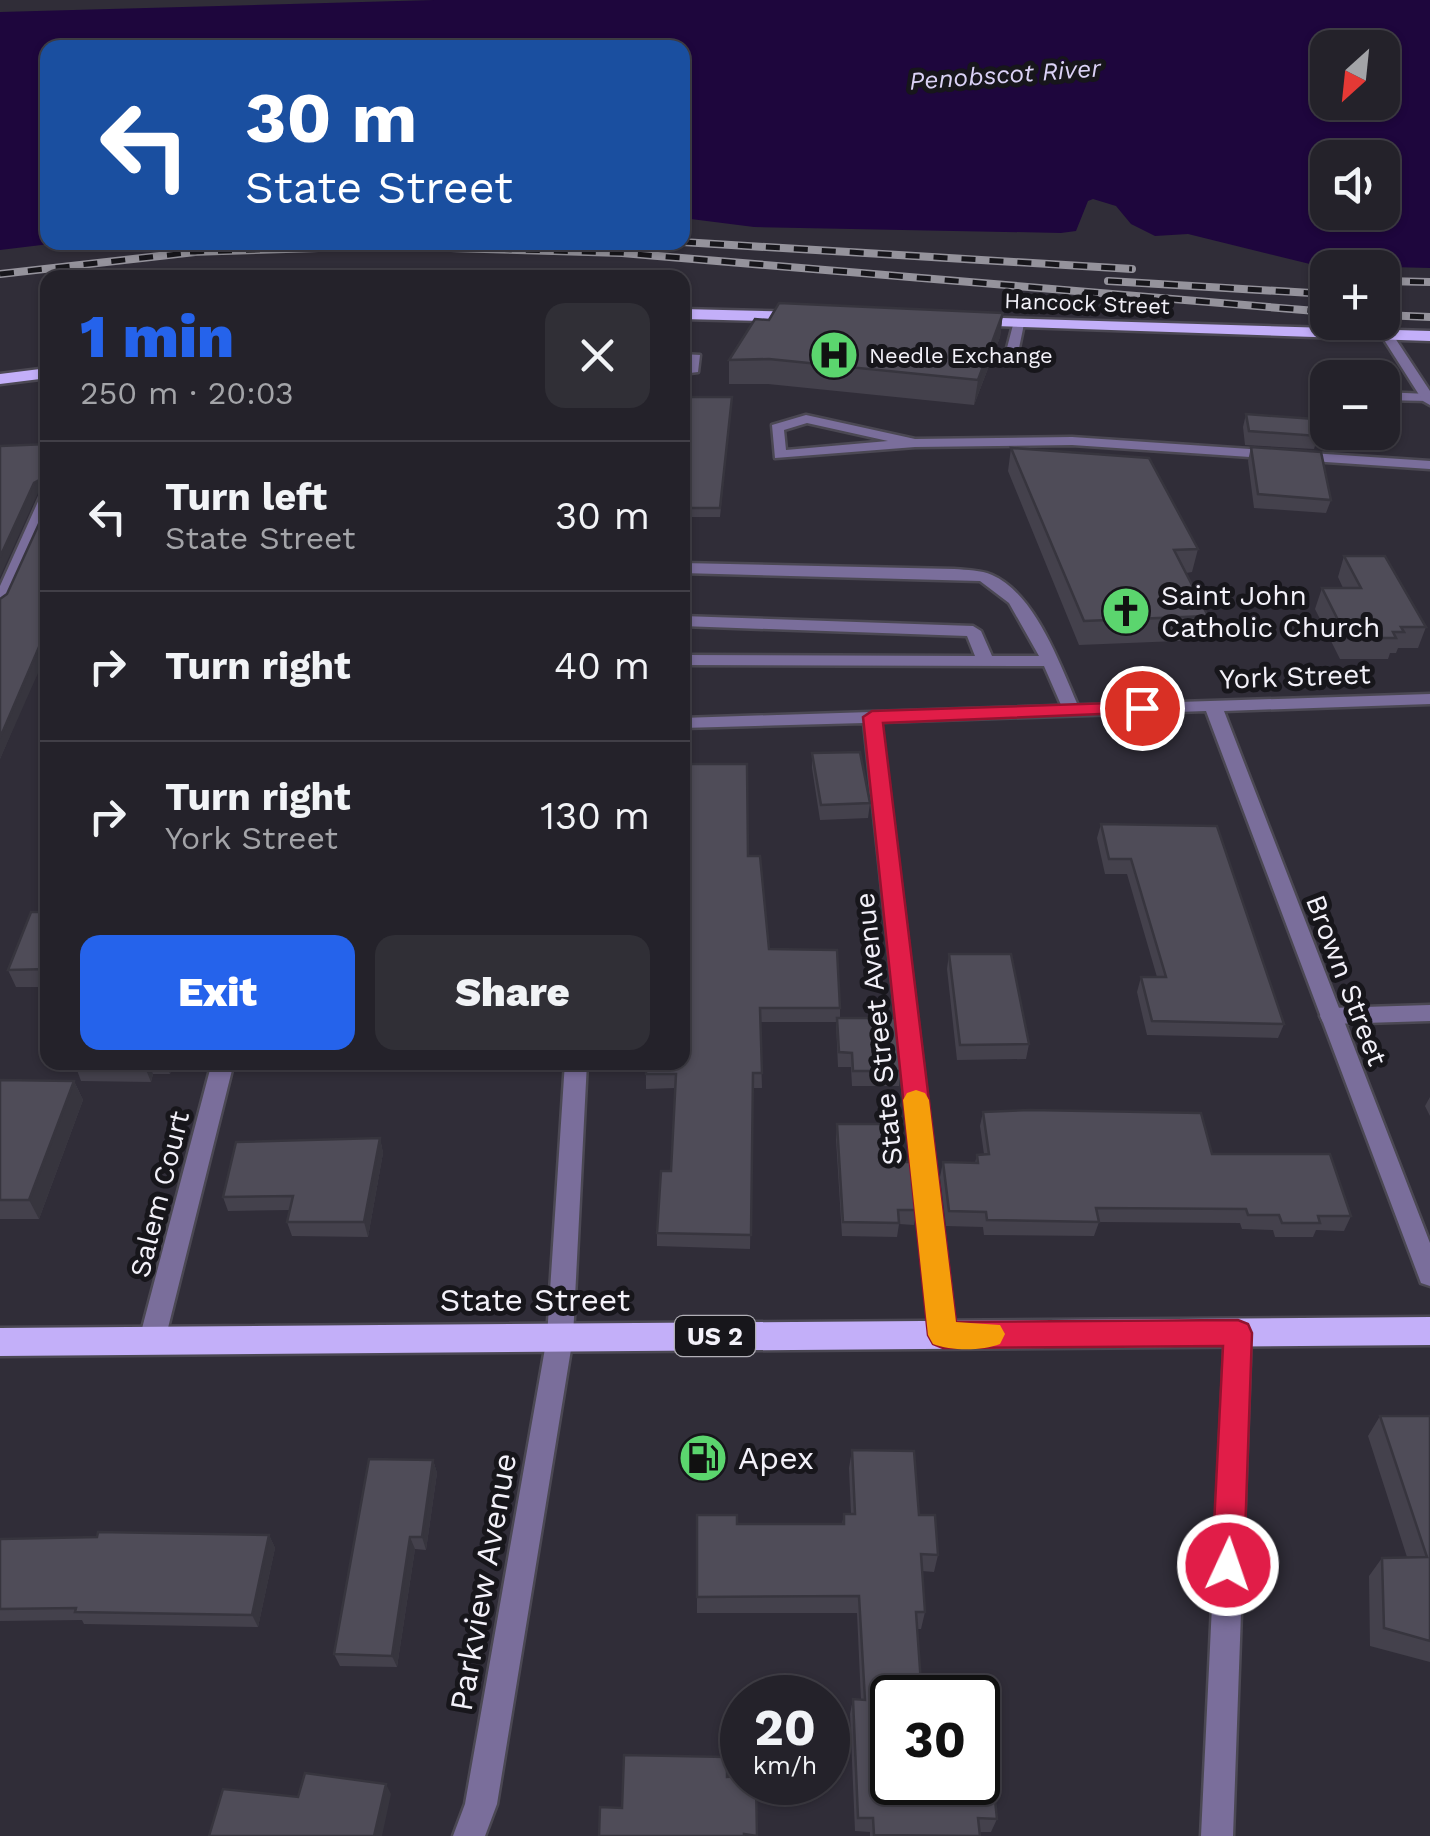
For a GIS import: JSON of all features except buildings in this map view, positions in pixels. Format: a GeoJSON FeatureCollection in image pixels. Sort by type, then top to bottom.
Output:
{"type":"FeatureCollection","features":[{"type":"Feature","properties":{"kind":"main road"},"geometry":{"type":"LineString","coordinates":[[690,314],[821,318]]}},
{"type":"Feature","properties":{"kind":"main road","name":"Hancock Street"},"geometry":{"type":"LineString","coordinates":[[959,322],[1310,333]]}},
{"type":"Feature","properties":{"kind":"main road","name":"Hancock Street"},"geometry":{"type":"LineString","coordinates":[[1400,335],[1430,336]]}},
{"type":"Feature","properties":{"kind":"main road"},"geometry":{"type":"LineString","coordinates":[[0,380],[40,375]]}},
{"type":"Feature","properties":{"kind":"main road","name":"State Street"},"geometry":{"type":"LineString","coordinates":[[0,1342],[1430,1331]]}},
{"type":"Feature","properties":{"kind":"street"},"geometry":{"type":"LineString","coordinates":[[1012,348],[1018,324]]}},
{"type":"Feature","properties":{"kind":"street"},"geometry":{"type":"LineString","coordinates":[[1390,340],[1429,400]]}},
{"type":"Feature","properties":{"kind":"street"},"geometry":{"type":"LineString","coordinates":[[1400,398],[1429,400]]}},
{"type":"Feature","properties":{"kind":"street"},"geometry":{"type":"LineString","coordinates":[[915,443],[806,419],[777,428],[780,456],[915,443],[1072,441],[1430,465]]}},
{"type":"Feature","properties":{"kind":"street"},"geometry":{"type":"LineString","coordinates":[[0,604],[40,513]]}},
{"type":"Feature","properties":{"kind":"street"},"geometry":{"type":"LineString","coordinates":[[690,568],[987,578],[1011,597],[1031,624],[1070,710]]}},
{"type":"Feature","properties":{"kind":"street"},"geometry":{"type":"LineString","coordinates":[[690,621],[974,631],[986,661]]}},
{"type":"Feature","properties":{"kind":"street"},"geometry":{"type":"LineString","coordinates":[[690,660],[1048,660]]}},
{"type":"Feature","properties":{"kind":"street","name":"York Street"},"geometry":{"type":"LineString","coordinates":[[690,723],[1430,699]]}},
{"type":"Feature","properties":{"kind":"street","name":"Brown Street"},"geometry":{"type":"LineString","coordinates":[[1214,706],[1430,1275]]}},
{"type":"Feature","properties":{"kind":"street","name":"State Street Avenue"},"geometry":{"type":"LineString","coordinates":[[872,717],[943,1335]]}},
{"type":"Feature","properties":{"kind":"street"},"geometry":{"type":"LineString","coordinates":[[1332,1016],[1430,1012]]}},
{"type":"Feature","properties":{"kind":"street","name":"Salem Court"},"geometry":{"type":"LineString","coordinates":[[152,1340],[221,1070]]}},
{"type":"Feature","properties":{"kind":"street","name":"Parkview Avenue"},"geometry":{"type":"LineString","coordinates":[[469,1836],[480,1804],[560,1337],[576,1070]]}},
{"type":"Feature","properties":{"kind":"street"},"geometry":{"type":"LineString","coordinates":[[1217,1836],[1238,1333]]}},
{"type":"Feature","properties":{"kind":"water","name":"Penobscot River"},"geometry":{"type":"Polygon","coordinates":[[[434,0],[1430,0],[1430,268],[1400,267],[1400,250],[1310,250],[1310,264],[1188,234],[1155,236],[1131,224],[1116,206],[1093,199],[1088,201],[1076,231],[1061,233],[754,227],[690,219],[690,40],[40,40],[40,245],[0,250],[0,12],[434,0]]]}},
{"type":"Feature","properties":{"kind":"railway"},"geometry":{"type":"LineString","coordinates":[[690,242],[1132,269]]}},
{"type":"Feature","properties":{"kind":"railway"},"geometry":{"type":"LineString","coordinates":[[197,252],[254,250]]}},
{"type":"Feature","properties":{"kind":"railway"},"geometry":{"type":"LineString","coordinates":[[520,250],[622,253],[1310,310]]}},
{"type":"Feature","properties":{"kind":"railway"},"geometry":{"type":"LineString","coordinates":[[197,252],[204,251]]}},
{"type":"Feature","properties":{"kind":"railway"},"geometry":{"type":"LineString","coordinates":[[190,252],[197,252]]}},
{"type":"Feature","properties":{"kind":"railway"},"geometry":{"type":"LineString","coordinates":[[0,274],[197,252]]}},
{"type":"Feature","properties":{"kind":"railway"},"geometry":{"type":"LineString","coordinates":[[1108,281],[1310,293]]}},
{"type":"Feature","properties":{"kind":"railway"},"geometry":{"type":"LineString","coordinates":[[1400,281],[1430,282]]}},
{"type":"Feature","properties":{"kind":"railway"},"geometry":{"type":"LineString","coordinates":[[1400,316],[1430,317]]}},
{"type":"Feature","properties":{"kind":"slow traffic"},"geometry":{"type":"LineString","coordinates":[[916,1100],[943,1335],[990,1334]]}},
{"type":"Feature","properties":{"kind":"place","name":"Needle Exchange"},"geometry":{"type":"Point","coordinates":[834,355]}},
{"type":"Feature","properties":{"kind":"place","name":"Saint John Catholic Church"},"geometry":{"type":"Point","coordinates":[1126,611]}},
{"type":"Feature","properties":{"kind":"place","name":"Apex"},"geometry":{"type":"Point","coordinates":[703,1458]}},
{"type":"Feature","properties":{"kind":"route"},"geometry":{"type":"LineString","coordinates":[[1142,708],[872,717],[943,1335],[1238,1333],[1228,1565]]}}]}
